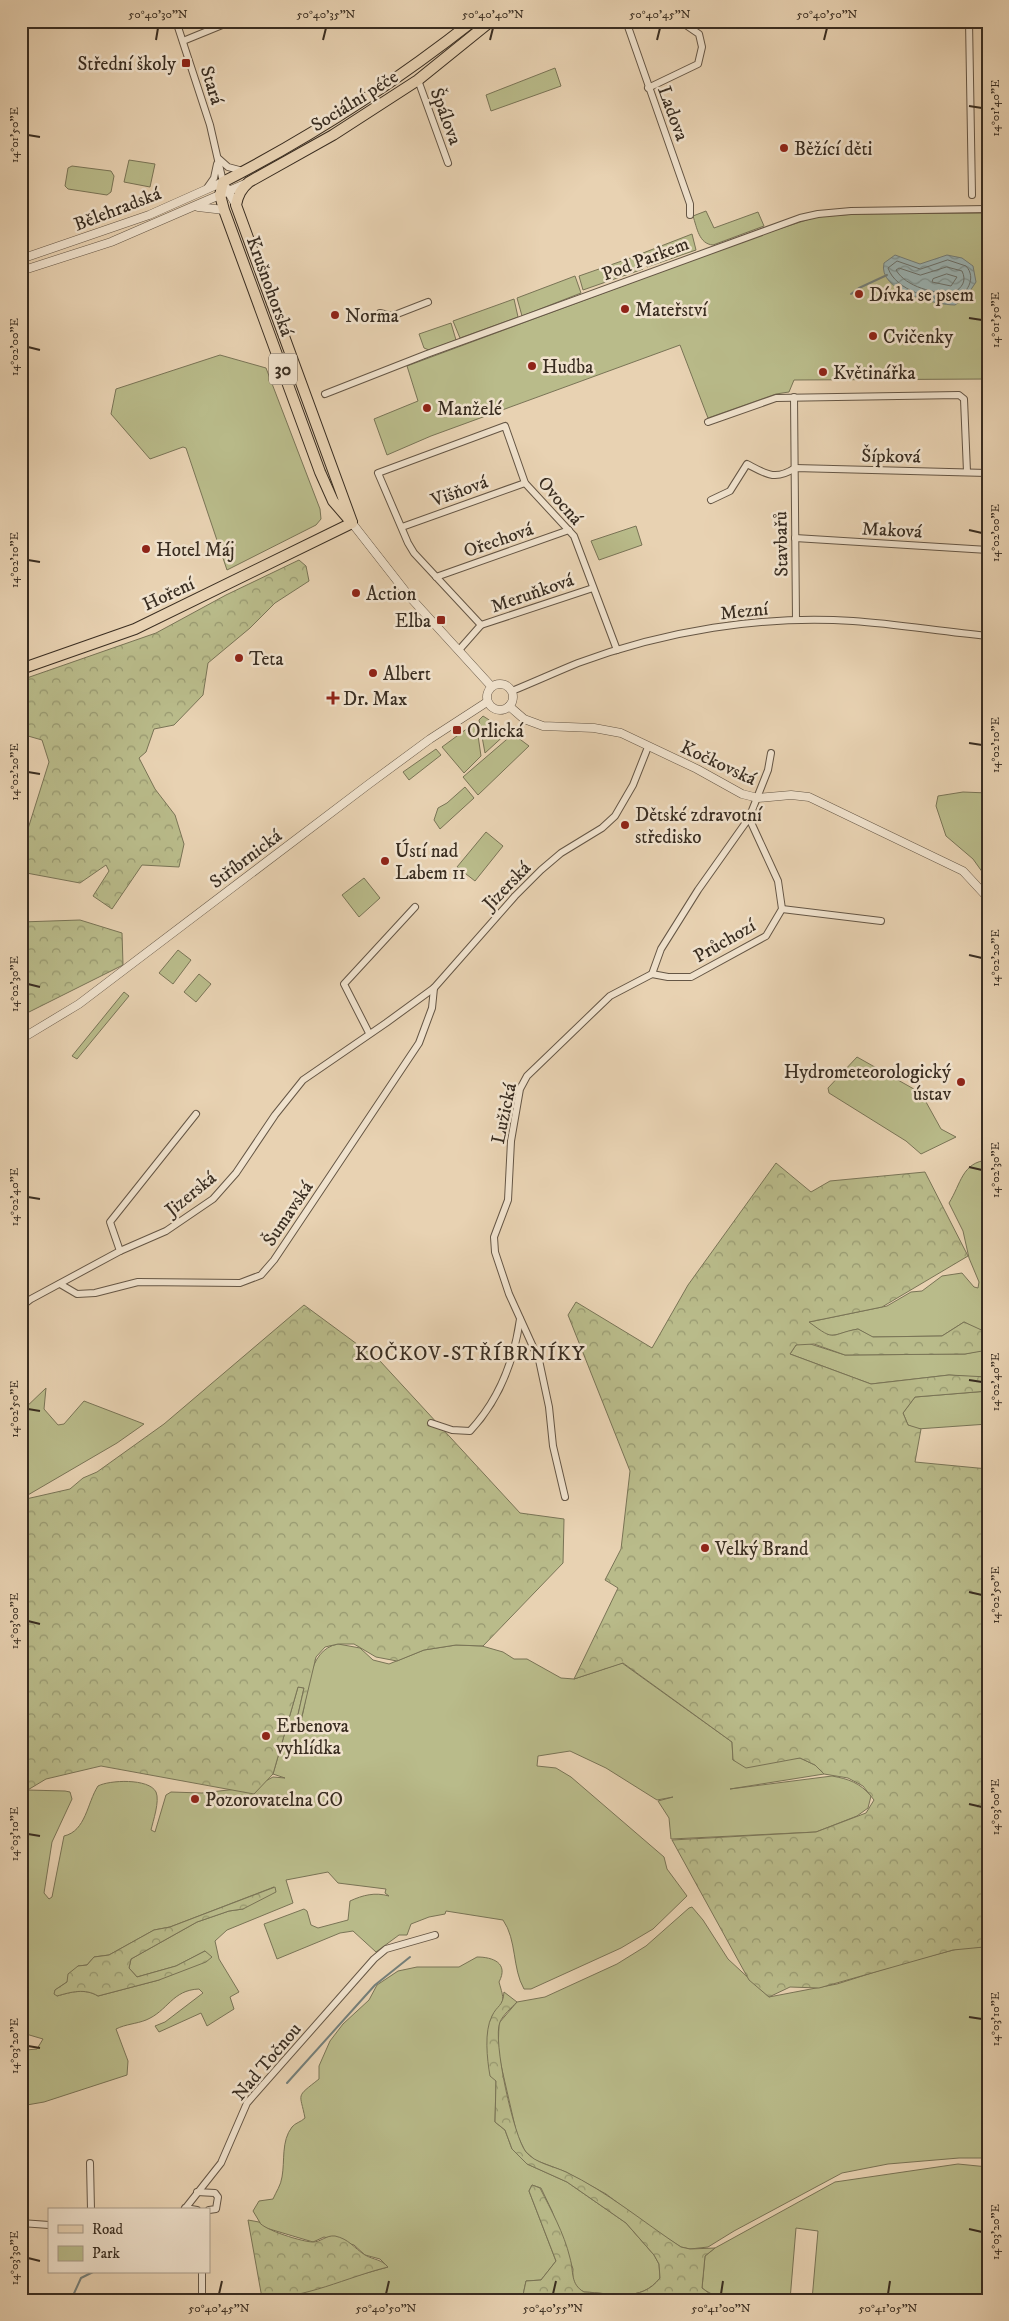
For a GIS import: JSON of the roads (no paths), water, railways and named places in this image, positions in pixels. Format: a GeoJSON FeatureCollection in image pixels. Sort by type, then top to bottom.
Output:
{"type":"FeatureCollection","features":[{"type":"Feature","properties":{"kind":"main road","name":"Sociální péče"},"geometry":{"type":"LineString","coordinates":[[223,182],[324,126],[408,72],[473,21]]}},
{"type":"Feature","properties":{"kind":"main road","name":"Sociální péče"},"geometry":{"type":"LineString","coordinates":[[249,182],[333,135],[418,80],[492,21]]}},
{"type":"Feature","properties":{"kind":"main road","name":"30"},"geometry":{"type":"LineString","coordinates":[[223,182],[225,193]]}},
{"type":"Feature","properties":{"kind":"main road"},"geometry":{"type":"LineString","coordinates":[[236,205],[239,193],[249,182]]}},
{"type":"Feature","properties":{"kind":"main road","name":"Krušnohorská"},"geometry":{"type":"LineString","coordinates":[[225,193],[224,210],[320,472],[333,501],[352,523]]}},
{"type":"Feature","properties":{"kind":"main road","name":"Krušnohorská"},"geometry":{"type":"LineString","coordinates":[[236,205],[352,523]]}},
{"type":"Feature","properties":{"kind":"main road","name":"Hoření"},"geometry":{"type":"LineString","coordinates":[[21,669],[135,629],[352,523]]}},
{"type":"Feature","properties":{"kind":"street","name":"Stará"},"geometry":{"type":"LineString","coordinates":[[176,21],[218,158],[223,182]]}},
{"type":"Feature","properties":{"kind":"street"},"geometry":{"type":"LineString","coordinates":[[183,41],[232,21]]}},
{"type":"Feature","properties":{"kind":"street","name":"Ladova"},"geometry":{"type":"LineString","coordinates":[[626,21],[690,204],[690,215]]}},
{"type":"Feature","properties":{"kind":"street"},"geometry":{"type":"LineString","coordinates":[[648,88],[698,64],[702,47],[699,34],[680,21]]}},
{"type":"Feature","properties":{"kind":"street"},"geometry":{"type":"LineString","coordinates":[[969,21],[972,195]]}},
{"type":"Feature","properties":{"kind":"street","name":"Špálova"},"geometry":{"type":"LineString","coordinates":[[418,80],[448,163]]}},
{"type":"Feature","properties":{"kind":"street"},"geometry":{"type":"LineString","coordinates":[[218,158],[228,167],[244,171]]}},
{"type":"Feature","properties":{"kind":"street"},"geometry":{"type":"LineString","coordinates":[[206,189],[216,175],[218,158]]}},
{"type":"Feature","properties":{"kind":"street","name":"Bělehradská"},"geometry":{"type":"LineString","coordinates":[[21,260],[115,228],[223,182]]}},
{"type":"Feature","properties":{"kind":"street","name":"Sociální péče"},"geometry":{"type":"LineString","coordinates":[[225,193],[249,182]]}},
{"type":"Feature","properties":{"kind":"street","name":"Bělehradská"},"geometry":{"type":"LineString","coordinates":[[21,271],[111,242],[194,208],[225,193]]}},
{"type":"Feature","properties":{"kind":"street","name":"Krušnohorská"},"geometry":{"type":"LineString","coordinates":[[225,193],[236,205]]}},
{"type":"Feature","properties":{"kind":"street","name":"Bělehradská"},"geometry":{"type":"LineString","coordinates":[[194,208],[224,210]]}},
{"type":"Feature","properties":{"kind":"street","name":"Pod Parkem"},"geometry":{"type":"LineString","coordinates":[[325,394],[434,352],[800,218],[818,214],[851,211],[988,209]]}},
{"type":"Feature","properties":{"kind":"street"},"geometry":{"type":"LineString","coordinates":[[380,313],[392,316],[428,302]]}},
{"type":"Feature","properties":{"kind":"street"},"geometry":{"type":"LineString","coordinates":[[708,422],[768,399],[959,395],[964,399],[967,472]]}},
{"type":"Feature","properties":{"kind":"street","name":"Stavbařů"},"geometry":{"type":"LineString","coordinates":[[794,397],[796,620]]}},
{"type":"Feature","properties":{"kind":"street","name":"Ovocná"},"geometry":{"type":"LineString","coordinates":[[402,526],[378,473],[505,426],[526,483],[574,536],[617,650]]}},
{"type":"Feature","properties":{"kind":"street"},"geometry":{"type":"LineString","coordinates":[[711,500],[728,493],[747,464],[769,475],[784,475],[795,468]]}},
{"type":"Feature","properties":{"kind":"street","name":"Šípková"},"geometry":{"type":"LineString","coordinates":[[795,468],[987,473]]}},
{"type":"Feature","properties":{"kind":"street","name":"Višňová"},"geometry":{"type":"LineString","coordinates":[[402,526],[526,483]]}},
{"type":"Feature","properties":{"kind":"street","name":"Krušnohorská"},"geometry":{"type":"LineString","coordinates":[[352,523],[409,596],[491,686]]}},
{"type":"Feature","properties":{"kind":"street"},"geometry":{"type":"LineString","coordinates":[[402,526],[414,553],[481,625],[459,650]]}},
{"type":"Feature","properties":{"kind":"street","name":"Ořechová"},"geometry":{"type":"LineString","coordinates":[[436,577],[569,530]]}},
{"type":"Feature","properties":{"kind":"street","name":"Maková"},"geometry":{"type":"LineString","coordinates":[[795,538],[988,550]]}},
{"type":"Feature","properties":{"kind":"street","name":"Meruňková"},"geometry":{"type":"LineString","coordinates":[[481,625],[593,588]]}},
{"type":"Feature","properties":{"kind":"street","name":"Mezní"},"geometry":{"type":"LineString","coordinates":[[512,691],[579,663],[617,650],[662,638],[709,629],[796,620],[869,622],[988,636]]}},
{"type":"Feature","properties":{"kind":"street"},"geometry":{"type":"LineString","coordinates":[[504,684],[512,691],[512,700],[509,706],[497,710],[487,702],[486,695],[491,686],[504,684]]}},
{"type":"Feature","properties":{"kind":"street","name":"Stříbrnická"},"geometry":{"type":"LineString","coordinates":[[21,1039],[79,1004],[369,784],[487,702]]}},
{"type":"Feature","properties":{"kind":"street","name":"Kočkovská"},"geometry":{"type":"LineString","coordinates":[[509,706],[524,719],[539,725],[617,731],[697,769],[742,794],[758,798],[791,794],[809,797],[963,871],[988,898]]}},
{"type":"Feature","properties":{"kind":"street","name":"Jizerská"},"geometry":{"type":"LineString","coordinates":[[21,1307],[31,1299],[120,1251],[166,1231],[213,1199],[236,1173],[275,1115],[303,1080],[386,1024],[434,988],[515,896],[541,870],[561,853],[602,828],[614,816],[632,785],[648,747]]}},
{"type":"Feature","properties":{"kind":"street"},"geometry":{"type":"LineString","coordinates":[[652,974],[661,949],[703,882],[749,818],[758,798],[771,753]]}},
{"type":"Feature","properties":{"kind":"street"},"geometry":{"type":"LineString","coordinates":[[749,818],[778,881],[782,909],[881,921]]}},
{"type":"Feature","properties":{"kind":"street"},"geometry":{"type":"LineString","coordinates":[[369,1034],[344,984],[415,907]]}},
{"type":"Feature","properties":{"kind":"street","name":"Průchozí"},"geometry":{"type":"LineString","coordinates":[[652,974],[668,977],[691,977],[766,936],[782,909]]}},
{"type":"Feature","properties":{"kind":"street","name":"Lužická"},"geometry":{"type":"LineString","coordinates":[[565,1496],[553,1446],[543,1377],[533,1343],[520,1319],[499,1265],[494,1242],[495,1232],[508,1200],[511,1141],[520,1089],[527,1076],[610,996],[652,974]]}},
{"type":"Feature","properties":{"kind":"street","name":"Šumavská"},"geometry":{"type":"LineString","coordinates":[[60,1284],[77,1294],[95,1293],[138,1282],[240,1283],[261,1275],[274,1260],[419,1043],[432,1008],[434,988]]}},
{"type":"Feature","properties":{"kind":"street","name":"Jizerská"},"geometry":{"type":"LineString","coordinates":[[120,1251],[110,1222],[196,1114]]}},
{"type":"Feature","properties":{"kind":"street"},"geometry":{"type":"LineString","coordinates":[[431,1423],[452,1430],[470,1431],[480,1420],[497,1392],[512,1361],[520,1319]]}},
{"type":"Feature","properties":{"kind":"street","name":"Nad Točnou"},"geometry":{"type":"LineString","coordinates":[[185,2208],[221,2163],[247,2103],[374,1959],[386,1950],[435,1935]]}},
{"type":"Feature","properties":{"kind":"street"},"geometry":{"type":"LineString","coordinates":[[90,2163],[91,2208]]}},
{"type":"Feature","properties":{"kind":"street"},"geometry":{"type":"LineString","coordinates":[[197,2192],[215,2193],[218,2197],[216,2209],[210,2210]]}},
{"type":"Feature","properties":{"kind":"street"},"geometry":{"type":"LineString","coordinates":[[21,2223],[48,2226]]}},
{"type":"Feature","properties":{"kind":"street"},"geometry":{"type":"LineString","coordinates":[[202,2274],[202,2300]]}},
{"type":"Feature","properties":{"kind":"water"},"geometry":{"type":"Polygon","coordinates":[[[895,255],[920,264],[947,255],[962,258],[973,266],[976,282],[966,297],[955,305],[922,299],[898,289],[889,281],[884,273],[884,263],[895,255]]]}},
{"type":"Feature","properties":{"kind":"waterway"},"geometry":{"type":"LineString","coordinates":[[851,294],[859,288],[887,275]]}},
{"type":"Feature","properties":{"kind":"waterway"},"geometry":{"type":"LineString","coordinates":[[287,2083],[375,1985],[410,1957]]}},
{"type":"Feature","properties":{"kind":"waterway"},"geometry":{"type":"LineString","coordinates":[[71,2300],[81,2278],[89,2274]]}},
{"type":"Feature","properties":{"kind":"place","name":"Střední školy"},"geometry":{"type":"Point","coordinates":[186,63]}},
{"type":"Feature","properties":{"kind":"place","name":"Běžící děti"},"geometry":{"type":"Point","coordinates":[784,148]}},
{"type":"Feature","properties":{"kind":"place","name":"Dívka se psem"},"geometry":{"type":"Point","coordinates":[859,294]}},
{"type":"Feature","properties":{"kind":"place","name":"Mateřství"},"geometry":{"type":"Point","coordinates":[625,309]}},
{"type":"Feature","properties":{"kind":"place","name":"Norma"},"geometry":{"type":"Point","coordinates":[335,315]}},
{"type":"Feature","properties":{"kind":"place","name":"Cvičenky"},"geometry":{"type":"Point","coordinates":[873,336]}},
{"type":"Feature","properties":{"kind":"place","name":"Hudba"},"geometry":{"type":"Point","coordinates":[532,366]}},
{"type":"Feature","properties":{"kind":"place","name":"Květinářka"},"geometry":{"type":"Point","coordinates":[823,372]}},
{"type":"Feature","properties":{"kind":"place","name":"Manželé"},"geometry":{"type":"Point","coordinates":[427,408]}},
{"type":"Feature","properties":{"kind":"place","name":"Hotel Máj"},"geometry":{"type":"Point","coordinates":[146,549]}},
{"type":"Feature","properties":{"kind":"place","name":"Action"},"geometry":{"type":"Point","coordinates":[356,593]}},
{"type":"Feature","properties":{"kind":"place","name":"Elba"},"geometry":{"type":"Point","coordinates":[441,620]}},
{"type":"Feature","properties":{"kind":"place","name":"Teta"},"geometry":{"type":"Point","coordinates":[239,658]}},
{"type":"Feature","properties":{"kind":"place","name":"Albert"},"geometry":{"type":"Point","coordinates":[373,673]}},
{"type":"Feature","properties":{"kind":"place","name":"Dr. Max"},"geometry":{"type":"Point","coordinates":[333,698]}},
{"type":"Feature","properties":{"kind":"place","name":"Orlická"},"geometry":{"type":"Point","coordinates":[457,730]}},
{"type":"Feature","properties":{"kind":"place","name":"Dětské zdravotní středisko"},"geometry":{"type":"Point","coordinates":[625,825]}},
{"type":"Feature","properties":{"kind":"place","name":"Ústí nad Labem 11"},"geometry":{"type":"Point","coordinates":[385,861]}},
{"type":"Feature","properties":{"kind":"place","name":"Hydrometeorologický ústav"},"geometry":{"type":"Point","coordinates":[961,1082]}},
{"type":"Feature","properties":{"kind":"place","name":"Velký Brand"},"geometry":{"type":"Point","coordinates":[705,1548]}},
{"type":"Feature","properties":{"kind":"place","name":"Erbenova vyhlídka"},"geometry":{"type":"Point","coordinates":[266,1736]}},
{"type":"Feature","properties":{"kind":"place","name":"Pozorovatelna CO"},"geometry":{"type":"Point","coordinates":[195,1799]}},
{"type":"Feature","properties":{"kind":"district","name":"KOČKOV-STŘÍBRNÍKY"},"geometry":{"type":"Point","coordinates":[470,1353]}}]}
